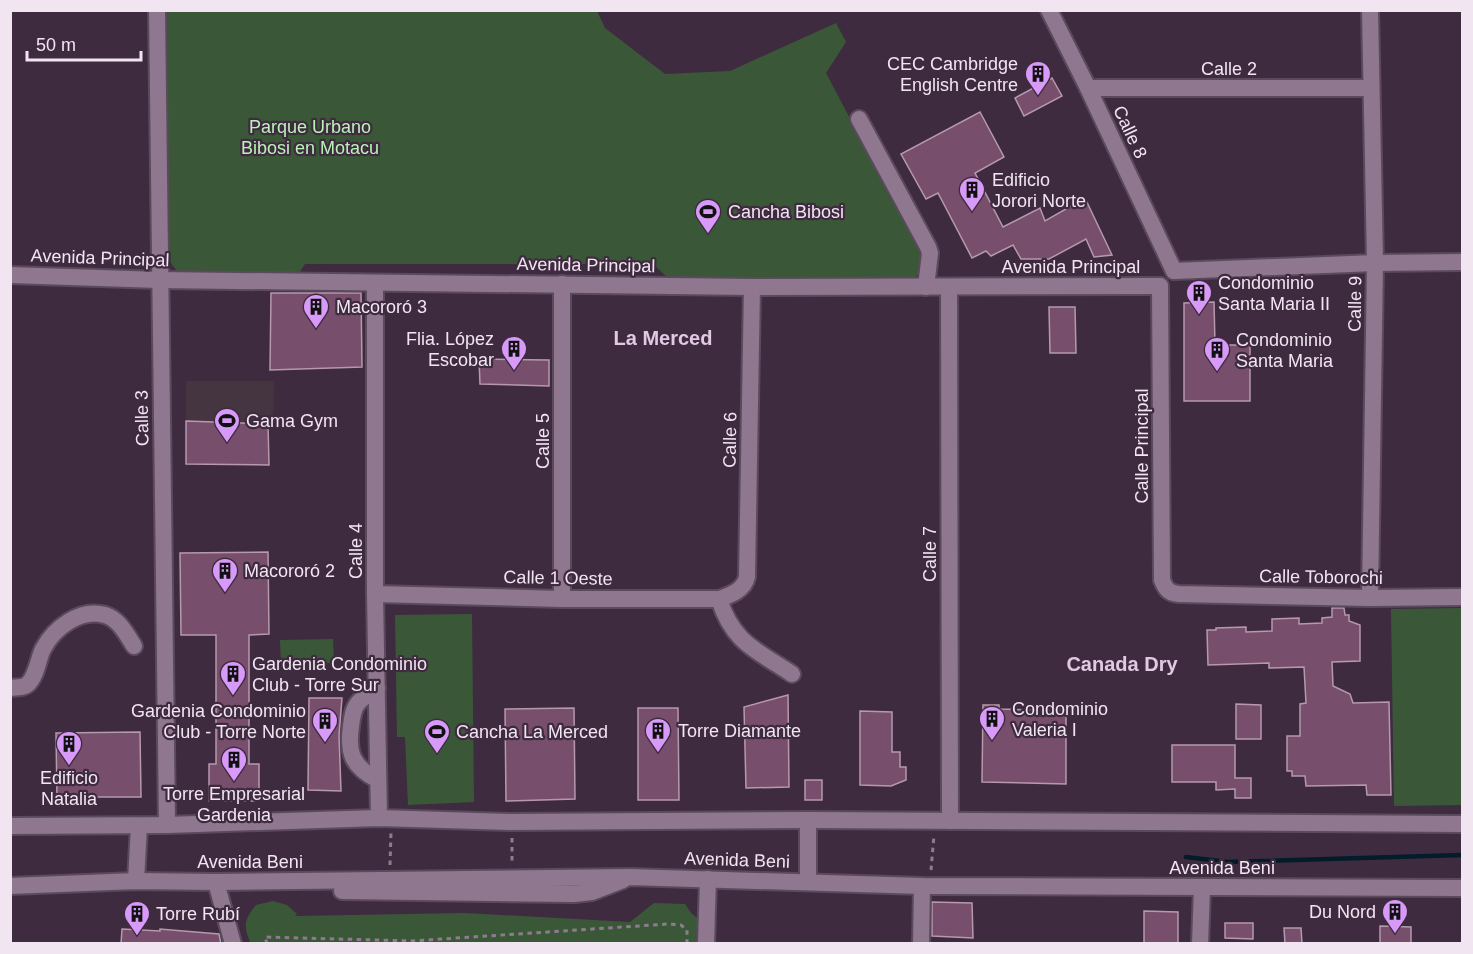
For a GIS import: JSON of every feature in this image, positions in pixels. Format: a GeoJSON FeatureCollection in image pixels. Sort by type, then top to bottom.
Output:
{"type":"FeatureCollection","features":[{"type":"Feature","properties":{"kind":"street","name":"Calle 3"},"geometry":{"type":"LineString","coordinates":[[157,10],[167,825]]}},
{"type":"Feature","properties":{"kind":"street","name":"Calle 8"},"geometry":{"type":"LineString","coordinates":[[1049,10],[1174,271]]}},
{"type":"Feature","properties":{"kind":"street","name":"Calle 9"},"geometry":{"type":"LineString","coordinates":[[1370,10],[1375,263],[1370,598]]}},
{"type":"Feature","properties":{"kind":"street","name":"Calle 2"},"geometry":{"type":"LineString","coordinates":[[1088,88],[1370,88]]}},
{"type":"Feature","properties":{"kind":"street"},"geometry":{"type":"LineString","coordinates":[[859,119],[928,247],[930,254],[926,287]]}},
{"type":"Feature","properties":{"kind":"street"},"geometry":{"type":"LineString","coordinates":[[1160,286],[1174,271],[1462,262]]}},
{"type":"Feature","properties":{"kind":"street","name":"Avenida Principal"},"geometry":{"type":"LineString","coordinates":[[10,275],[159,280],[752,287],[1160,286]]}},
{"type":"Feature","properties":{"kind":"street","name":"Calle 4"},"geometry":{"type":"LineString","coordinates":[[375,283],[375,594],[379,818]]}},
{"type":"Feature","properties":{"kind":"street","name":"Calle 5"},"geometry":{"type":"LineString","coordinates":[[562,284],[562,599]]}},
{"type":"Feature","properties":{"kind":"street","name":"Calle Principal"},"geometry":{"type":"LineString","coordinates":[[1160,286],[1162,580],[1165,589],[1179,594]]}},
{"type":"Feature","properties":{"kind":"street","name":"Calle 6"},"geometry":{"type":"LineString","coordinates":[[739,590],[746,584],[747,577],[752,287]]}},
{"type":"Feature","properties":{"kind":"street","name":"Calle 7"},"geometry":{"type":"LineString","coordinates":[[943,821],[949,287]]}},
{"type":"Feature","properties":{"kind":"street","name":"Calle 1 Oeste"},"geometry":{"type":"LineString","coordinates":[[375,594],[562,599],[719,599],[739,590]]}},
{"type":"Feature","properties":{"kind":"street","name":"Calle Toborochi"},"geometry":{"type":"LineString","coordinates":[[1179,594],[1370,598],[1462,597]]}},
{"type":"Feature","properties":{"kind":"street"},"geometry":{"type":"LineString","coordinates":[[719,599],[724,614],[738,637],[792,674]]}},
{"type":"Feature","properties":{"kind":"street"},"geometry":{"type":"LineString","coordinates":[[10,688],[28,684],[53,633],[68,622],[88,614],[106,615],[119,624],[134,645]]}},
{"type":"Feature","properties":{"kind":"street"},"geometry":{"type":"LineString","coordinates":[[377,688],[356,704],[352,715],[350,748],[355,762],[363,772],[378,780]]}},
{"type":"Feature","properties":{"kind":"street","name":"Avenida Beni"},"geometry":{"type":"LineString","coordinates":[[10,826],[139,826],[379,818],[511,822],[808,820],[1462,824]]}},
{"type":"Feature","properties":{"kind":"street"},"geometry":{"type":"LineString","coordinates":[[808,820],[808,882]]}},
{"type":"Feature","properties":{"kind":"street"},"geometry":{"type":"LineString","coordinates":[[136,881],[139,826]]}},
{"type":"Feature","properties":{"kind":"street","name":"Avenida Beni"},"geometry":{"type":"LineString","coordinates":[[10,886],[136,881],[630,877],[926,886],[1462,888]]}},
{"type":"Feature","properties":{"kind":"street"},"geometry":{"type":"LineString","coordinates":[[706,944],[708,879]]}},
{"type":"Feature","properties":{"kind":"street"},"geometry":{"type":"LineString","coordinates":[[216,882],[232,944]]}},
{"type":"Feature","properties":{"kind":"street"},"geometry":{"type":"LineString","coordinates":[[921,944],[926,886]]}},
{"type":"Feature","properties":{"kind":"street"},"geometry":{"type":"LineString","coordinates":[[1200,944],[1202,888]]}},
{"type":"Feature","properties":{"kind":"path"},"geometry":{"type":"LineString","coordinates":[[926,886],[943,821]]}},
{"type":"Feature","properties":{"kind":"path"},"geometry":{"type":"LineString","coordinates":[[390,869],[391,831]]}},
{"type":"Feature","properties":{"kind":"path"},"geometry":{"type":"LineString","coordinates":[[512,836],[512,867]]}},
{"type":"Feature","properties":{"kind":"path"},"geometry":{"type":"LineString","coordinates":[[267,944],[265,937],[412,942],[668,924],[681,925],[687,930],[687,944]]}},
{"type":"Feature","properties":{"kind":"shaded area"},"geometry":{"type":"Polygon","coordinates":[[[186,381],[274,381],[273,424],[186,421],[186,381]]]}},
{"type":"Feature","properties":{"kind":"green space","name":"Parque Urbano Bibosi en Motacu"},"geometry":{"type":"Polygon","coordinates":[[[167,11],[597,11],[605,28],[665,74],[730,71],[836,23],[846,42],[826,73],[919,249],[922,267],[916,277],[905,279],[668,278],[653,264],[305,264],[297,276],[179,273],[172,265],[168,255],[167,11]]]}},
{"type":"Feature","properties":{"kind":"green space"},"geometry":{"type":"Polygon","coordinates":[[[1462,608],[1462,805],[1394,806],[1391,609],[1462,608]]]}},
{"type":"Feature","properties":{"kind":"green space"},"geometry":{"type":"Polygon","coordinates":[[[472,614],[474,802],[408,805],[405,737],[397,737],[395,615],[472,614]]]}},
{"type":"Feature","properties":{"kind":"green space"},"geometry":{"type":"Polygon","coordinates":[[[333,639],[334,663],[281,664],[280,640],[333,639]]]}},
{"type":"Feature","properties":{"kind":"green space"},"geometry":{"type":"Polygon","coordinates":[[[273,901],[287,905],[297,914],[295,916],[465,913],[630,922],[654,903],[685,904],[691,913],[707,926],[704,944],[251,944],[246,928],[249,915],[256,905],[273,901]]]}},
{"type":"Feature","properties":{"kind":"building","name":"CEC Cambridge English Centre"},"geometry":{"type":"Polygon","coordinates":[[[1052,78],[1062,96],[1024,116],[1015,98],[1052,78]]]}},
{"type":"Feature","properties":{"kind":"building"},"geometry":{"type":"Polygon","coordinates":[[[980,112],[1004,157],[975,173],[1003,227],[1040,208],[1045,221],[1085,198],[1112,255],[1094,257],[1086,239],[1049,259],[1021,259],[1013,245],[991,256],[986,251],[972,258],[938,193],[926,199],[901,154],[980,112]]]}},
{"type":"Feature","properties":{"kind":"building","name":"Macororó 3"},"geometry":{"type":"Polygon","coordinates":[[[271,293],[361,293],[362,367],[270,370],[271,293]]]}},
{"type":"Feature","properties":{"kind":"building","name":"Condominio Santa Maria"},"geometry":{"type":"Polygon","coordinates":[[[1214,302],[1215,345],[1250,345],[1250,401],[1184,401],[1184,303],[1214,302]]]}},
{"type":"Feature","properties":{"kind":"building"},"geometry":{"type":"Polygon","coordinates":[[[1049,307],[1075,307],[1076,353],[1050,353],[1049,307]]]}},
{"type":"Feature","properties":{"kind":"building","name":"Flia. López Escobar"},"geometry":{"type":"Polygon","coordinates":[[[479,359],[549,360],[549,386],[480,384],[479,359]]]}},
{"type":"Feature","properties":{"kind":"building","name":"Gama Gym"},"geometry":{"type":"Polygon","coordinates":[[[186,421],[268,424],[269,465],[186,464],[186,421]]]}},
{"type":"Feature","properties":{"kind":"building"},"geometry":{"type":"Polygon","coordinates":[[[268,552],[269,634],[249,635],[249,764],[259,764],[259,801],[209,801],[209,764],[216,764],[216,635],[181,635],[180,553],[268,552]]]}},
{"type":"Feature","properties":{"kind":"building"},"geometry":{"type":"Polygon","coordinates":[[[1332,608],[1344,608],[1345,615],[1349,615],[1349,621],[1360,625],[1360,661],[1332,662],[1333,686],[1350,694],[1353,703],[1389,702],[1391,795],[1367,795],[1366,785],[1306,786],[1305,776],[1292,776],[1292,771],[1287,771],[1287,736],[1300,736],[1300,704],[1306,703],[1304,667],[1269,668],[1269,663],[1208,665],[1207,630],[1246,627],[1246,632],[1272,631],[1272,619],[1299,618],[1299,624],[1322,623],[1322,618],[1332,617],[1332,608]]]}},
{"type":"Feature","properties":{"kind":"building"},"geometry":{"type":"Polygon","coordinates":[[[788,695],[789,787],[746,788],[744,707],[788,695]]]}},
{"type":"Feature","properties":{"kind":"building","name":"Gardenia Condominio Club - Torre Norte"},"geometry":{"type":"Polygon","coordinates":[[[309,698],[342,698],[339,736],[341,791],[308,790],[309,698]]]}},
{"type":"Feature","properties":{"kind":"building"},"geometry":{"type":"Polygon","coordinates":[[[1236,704],[1261,705],[1261,739],[1236,739],[1236,704]]]}},
{"type":"Feature","properties":{"kind":"building"},"geometry":{"type":"Polygon","coordinates":[[[983,705],[999,705],[999,709],[1032,710],[1032,706],[1066,706],[1066,784],[982,782],[983,705]]]}},
{"type":"Feature","properties":{"kind":"building"},"geometry":{"type":"Polygon","coordinates":[[[574,708],[575,799],[506,801],[505,709],[574,708]]]}},
{"type":"Feature","properties":{"kind":"building","name":"Torre Diamante"},"geometry":{"type":"Polygon","coordinates":[[[638,708],[678,708],[679,800],[638,800],[638,708]]]}},
{"type":"Feature","properties":{"kind":"building"},"geometry":{"type":"Polygon","coordinates":[[[860,711],[892,712],[892,752],[900,752],[900,767],[906,767],[906,780],[891,786],[860,785],[860,711]]]}},
{"type":"Feature","properties":{"kind":"building"},"geometry":{"type":"Polygon","coordinates":[[[140,732],[141,797],[82,797],[82,800],[57,800],[56,733],[140,732]]]}},
{"type":"Feature","properties":{"kind":"building"},"geometry":{"type":"Polygon","coordinates":[[[1172,745],[1235,745],[1235,778],[1251,778],[1251,798],[1235,798],[1235,789],[1216,790],[1216,782],[1172,782],[1172,745]]]}},
{"type":"Feature","properties":{"kind":"building"},"geometry":{"type":"Polygon","coordinates":[[[805,780],[822,780],[822,800],[805,800],[805,780]]]}},
{"type":"Feature","properties":{"kind":"building"},"geometry":{"type":"Polygon","coordinates":[[[932,902],[972,903],[973,938],[932,936],[932,902]]]}},
{"type":"Feature","properties":{"kind":"building"},"geometry":{"type":"Polygon","coordinates":[[[1144,911],[1178,912],[1178,944],[1144,944],[1144,911]]]}},
{"type":"Feature","properties":{"kind":"building"},"geometry":{"type":"Polygon","coordinates":[[[1225,923],[1253,923],[1253,939],[1225,938],[1225,923]]]}},
{"type":"Feature","properties":{"kind":"building","name":"Du Nord"},"geometry":{"type":"Polygon","coordinates":[[[1380,926],[1411,927],[1411,944],[1380,944],[1380,926]]]}},
{"type":"Feature","properties":{"kind":"building"},"geometry":{"type":"Polygon","coordinates":[[[1284,928],[1301,928],[1302,944],[1285,944],[1284,928]]]}},
{"type":"Feature","properties":{"kind":"building"},"geometry":{"type":"Polygon","coordinates":[[[122,929],[160,931],[160,929],[219,934],[221,944],[121,944],[122,929]]]}},
{"type":"Feature","properties":{"kind":"waterway"},"geometry":{"type":"LineString","coordinates":[[1186,857],[1228,862],[1462,855]]}},
{"type":"Feature","properties":{"kind":"place","name":"CEC Cambridge English Centre"},"geometry":{"type":"Point","coordinates":[1038,97]}},
{"type":"Feature","properties":{"kind":"place","name":"Edificio Jorori Norte"},"geometry":{"type":"Point","coordinates":[972,213]}},
{"type":"Feature","properties":{"kind":"place","name":"Cancha Bibosi"},"geometry":{"type":"Point","coordinates":[708,235]}},
{"type":"Feature","properties":{"kind":"place","name":"Condominio Santa Maria II"},"geometry":{"type":"Point","coordinates":[1199,316]}},
{"type":"Feature","properties":{"kind":"place","name":"Macororó 3"},"geometry":{"type":"Point","coordinates":[316,330]}},
{"type":"Feature","properties":{"kind":"place","name":"Flia. López Escobar"},"geometry":{"type":"Point","coordinates":[514,372]}},
{"type":"Feature","properties":{"kind":"place","name":"Condominio Santa Maria"},"geometry":{"type":"Point","coordinates":[1217,373]}},
{"type":"Feature","properties":{"kind":"place","name":"Gama Gym"},"geometry":{"type":"Point","coordinates":[227,444]}},
{"type":"Feature","properties":{"kind":"place","name":"Macororó 2"},"geometry":{"type":"Point","coordinates":[225,594]}},
{"type":"Feature","properties":{"kind":"place","name":"Gardenia Condominio Club - Torre Sur"},"geometry":{"type":"Point","coordinates":[233,697]}},
{"type":"Feature","properties":{"kind":"place","name":"Condominio Valeria I"},"geometry":{"type":"Point","coordinates":[992,742]}},
{"type":"Feature","properties":{"kind":"place","name":"Gardenia Condominio Club - Torre Norte"},"geometry":{"type":"Point","coordinates":[325,744]}},
{"type":"Feature","properties":{"kind":"place","name":"Torre Diamante"},"geometry":{"type":"Point","coordinates":[658,754]}},
{"type":"Feature","properties":{"kind":"place","name":"Cancha La Merced"},"geometry":{"type":"Point","coordinates":[437,755]}},
{"type":"Feature","properties":{"kind":"place","name":"Edificio Natalia"},"geometry":{"type":"Point","coordinates":[69,767]}},
{"type":"Feature","properties":{"kind":"place","name":"Torre Empresarial Gardenia"},"geometry":{"type":"Point","coordinates":[234,783]}},
{"type":"Feature","properties":{"kind":"place","name":"Du Nord"},"geometry":{"type":"Point","coordinates":[1395,935]}},
{"type":"Feature","properties":{"kind":"place","name":"Torre Rubí"},"geometry":{"type":"Point","coordinates":[137,937]}},
{"type":"Feature","properties":{"kind":"district","name":"La Merced"},"geometry":{"type":"Point","coordinates":[663,338]}},
{"type":"Feature","properties":{"kind":"district","name":"Canada Dry"},"geometry":{"type":"Point","coordinates":[1122,664]}}]}
